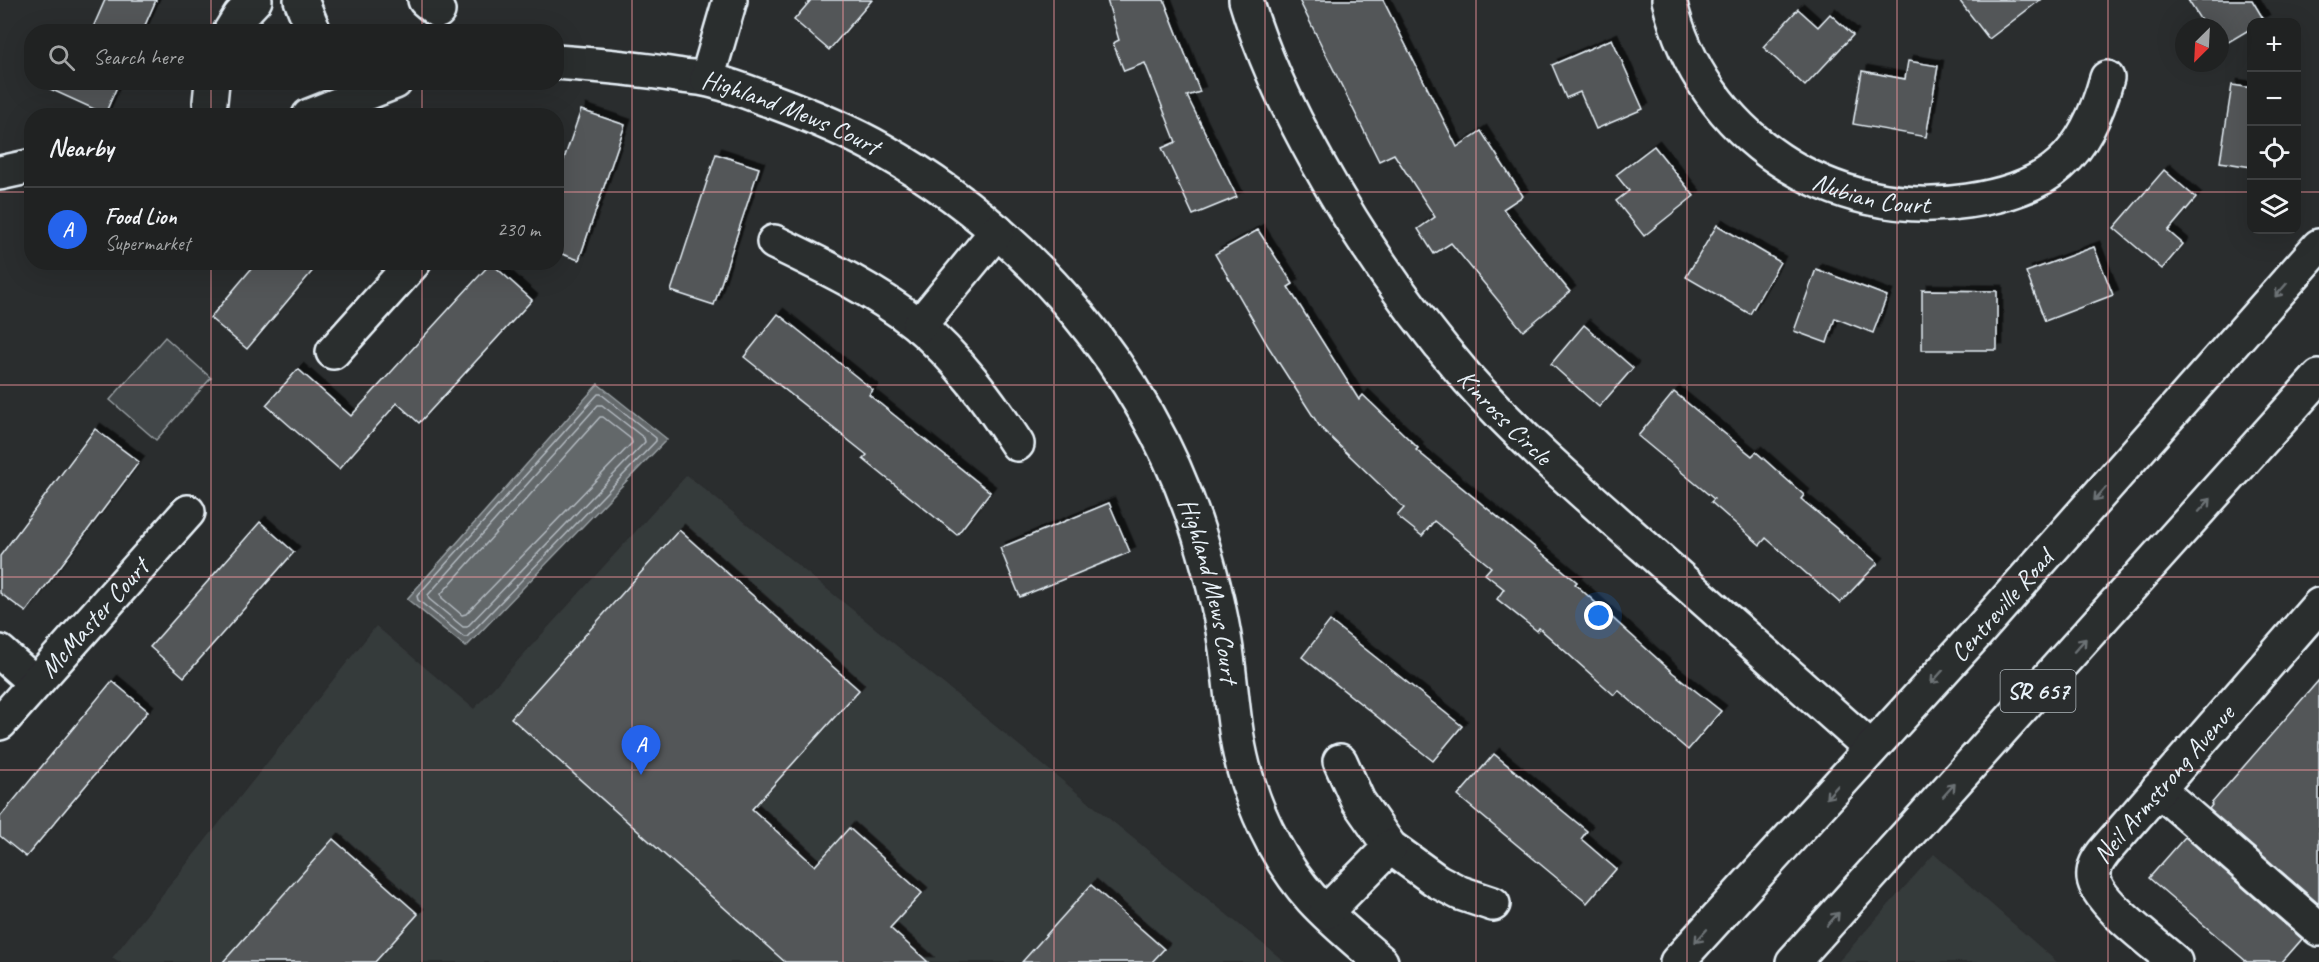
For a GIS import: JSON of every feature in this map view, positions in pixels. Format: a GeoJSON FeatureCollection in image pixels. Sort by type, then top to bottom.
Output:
{"type":"FeatureCollection","features":[{"type":"Feature","properties":{"kind":"street"},"geometry":{"type":"LineString","coordinates":[[235,24],[255,0]]}},
{"type":"Feature","properties":{"kind":"street"},"geometry":{"type":"LineString","coordinates":[[302,0],[311,24]]}},
{"type":"Feature","properties":{"kind":"street"},"geometry":{"type":"LineString","coordinates":[[707,79],[730,0]]}},
{"type":"Feature","properties":{"kind":"street","name":"Kinross Circle"},"geometry":{"type":"LineString","coordinates":[[1246,0],[1280,91],[1342,208],[1419,319],[1469,379],[1504,418],[1561,473],[1872,748]]}},
{"type":"Feature","properties":{"kind":"street","name":"Nubian Court"},"geometry":{"type":"LineString","coordinates":[[1669,0],[1686,50],[1704,82],[1725,111],[1750,137],[1777,158],[1807,176],[1839,190],[1872,200],[1906,205],[1941,206],[1990,198],[2037,183],[2050,175],[2070,156],[2090,124],[2107,78]]}},
{"type":"Feature","properties":{"kind":"street","name":"Highland Mews Court"},"geometry":{"type":"LineString","coordinates":[[564,62],[622,66],[707,79],[816,117],[882,150],[941,187],[998,231],[1053,286],[1098,339],[1135,396],[1169,459],[1198,531],[1216,595],[1228,660],[1236,731],[1248,782],[1267,830],[1280,854],[1310,897],[1381,962]]}},
{"type":"Feature","properties":{"kind":"street"},"geometry":{"type":"LineString","coordinates":[[326,108],[371,90]]}},
{"type":"Feature","properties":{"kind":"street"},"geometry":{"type":"LineString","coordinates":[[0,174],[24,168]]}},
{"type":"Feature","properties":{"kind":"street"},"geometry":{"type":"LineString","coordinates":[[919,326],[998,231]]}},
{"type":"Feature","properties":{"kind":"street"},"geometry":{"type":"LineString","coordinates":[[774,242],[854,282],[890,304],[919,326],[969,378],[994,409],[1017,444]]}},
{"type":"Feature","properties":{"kind":"street","name":"Centreville Road"},"geometry":{"type":"LineString","coordinates":[[1677,962],[1984,625],[2319,246]]}},
{"type":"Feature","properties":{"kind":"street"},"geometry":{"type":"LineString","coordinates":[[333,352],[407,270]]}},
{"type":"Feature","properties":{"kind":"street","name":"SR 657"},"geometry":{"type":"LineString","coordinates":[[1793,962],[2319,377]]}},
{"type":"Feature","properties":{"kind":"street","name":"McMaster Court"},"geometry":{"type":"LineString","coordinates":[[0,723],[188,512]]}},
{"type":"Feature","properties":{"kind":"street","name":"Neil Armstrong Avenue"},"geometry":{"type":"LineString","coordinates":[[2175,962],[2105,901],[2094,880],[2095,866],[2098,859],[2158,789],[2319,605]]}},
{"type":"Feature","properties":{"kind":"street"},"geometry":{"type":"LineString","coordinates":[[0,652],[35,683]]}},
{"type":"Feature","properties":{"kind":"street"},"geometry":{"type":"LineString","coordinates":[[1340,761],[1358,801],[1390,847],[1437,881],[1460,893],[1493,904]]}},
{"type":"Feature","properties":{"kind":"street"},"geometry":{"type":"LineString","coordinates":[[2158,789],[2319,929]]}},
{"type":"Feature","properties":{"kind":"street"},"geometry":{"type":"LineString","coordinates":[[1326,912],[1390,847]]}},
{"type":"Feature","properties":{"kind":"shaded area"},"geometry":{"type":"Polygon","coordinates":[[[165,337],[211,378],[156,440],[110,400],[165,337]]]}},
{"type":"Feature","properties":{"kind":"shaded area"},"geometry":{"type":"Polygon","coordinates":[[[687,475],[1285,962],[118,962],[112,958],[376,626],[474,709],[687,475]]]}},
{"type":"Feature","properties":{"kind":"shaded area"},"geometry":{"type":"Polygon","coordinates":[[[1934,854],[2057,962],[1838,962],[1934,854]]]}},
{"type":"Feature","properties":{"kind":"water"},"geometry":{"type":"Polygon","coordinates":[[[598,384],[667,439],[466,647],[407,599],[598,384]]]}},
{"type":"Feature","properties":{"kind":"building"},"geometry":{"type":"Polygon","coordinates":[[[105,0],[156,0],[146,24],[94,24],[105,0]]]}},
{"type":"Feature","properties":{"kind":"building"},"geometry":{"type":"Polygon","coordinates":[[[811,0],[872,0],[829,50],[794,20],[811,0]]]}},
{"type":"Feature","properties":{"kind":"building"},"geometry":{"type":"Polygon","coordinates":[[[1107,0],[1164,0],[1200,92],[1187,96],[1237,197],[1193,215],[1162,148],[1176,142],[1145,63],[1124,71],[1113,43],[1119,40],[1107,0]]]}},
{"type":"Feature","properties":{"kind":"building"},"geometry":{"type":"Polygon","coordinates":[[[1299,0],[1383,0],[1457,147],[1481,131],[1523,196],[1503,209],[1570,292],[1523,331],[1451,243],[1434,254],[1418,229],[1435,217],[1394,154],[1379,161],[1299,0]]]}},
{"type":"Feature","properties":{"kind":"building"},"geometry":{"type":"Polygon","coordinates":[[[1959,0],[2040,0],[1989,39],[1959,0]]]}},
{"type":"Feature","properties":{"kind":"building"},"geometry":{"type":"Polygon","coordinates":[[[2188,0],[2252,0],[2263,18],[2247,18],[2247,31],[2229,42],[2229,18],[2199,18],[2188,0]]]}},
{"type":"Feature","properties":{"kind":"building"},"geometry":{"type":"Polygon","coordinates":[[[1798,9],[1818,27],[1830,14],[1853,35],[1805,86],[1763,47],[1798,9]]]}},
{"type":"Feature","properties":{"kind":"building"},"geometry":{"type":"Polygon","coordinates":[[[1612,39],[1643,109],[1596,129],[1580,92],[1566,98],[1552,65],[1612,39]]]}},
{"type":"Feature","properties":{"kind":"building"},"geometry":{"type":"Polygon","coordinates":[[[1908,61],[1938,66],[1926,137],[1853,124],[1862,71],[1905,79],[1908,61]]]}},
{"type":"Feature","properties":{"kind":"building"},"geometry":{"type":"Polygon","coordinates":[[[2232,85],[2247,87],[2247,166],[2220,162],[2232,85]]]}},
{"type":"Feature","properties":{"kind":"building"},"geometry":{"type":"Polygon","coordinates":[[[52,90],[116,90],[108,108],[92,108],[52,90]]]}},
{"type":"Feature","properties":{"kind":"building"},"geometry":{"type":"Polygon","coordinates":[[[581,110],[625,125],[579,260],[564,255],[564,159],[581,110]]]}},
{"type":"Feature","properties":{"kind":"building"},"geometry":{"type":"Polygon","coordinates":[[[1654,146],[1694,196],[1644,236],[1616,201],[1629,191],[1616,175],[1654,146]]]}},
{"type":"Feature","properties":{"kind":"building"},"geometry":{"type":"Polygon","coordinates":[[[716,154],[759,168],[714,305],[671,291],[716,154]]]}},
{"type":"Feature","properties":{"kind":"building"},"geometry":{"type":"Polygon","coordinates":[[[2164,170],[2196,198],[2168,231],[2183,244],[2162,269],[2114,228],[2164,170]]]}},
{"type":"Feature","properties":{"kind":"building"},"geometry":{"type":"Polygon","coordinates":[[[1717,225],[1780,262],[1750,314],[1686,277],[1717,225]]]}},
{"type":"Feature","properties":{"kind":"building"},"geometry":{"type":"Polygon","coordinates":[[[1258,230],[1293,284],[1288,287],[1359,400],[1363,395],[1418,448],[1416,450],[1577,582],[1575,584],[1673,673],[1721,711],[1688,750],[1618,690],[1614,695],[1539,628],[1537,631],[1497,599],[1504,589],[1485,574],[1491,567],[1434,521],[1422,536],[1397,516],[1404,508],[1320,427],[1268,346],[1215,254],[1258,230]]]}},
{"type":"Feature","properties":{"kind":"building"},"geometry":{"type":"Polygon","coordinates":[[[2094,247],[2113,295],[2045,321],[2026,272],[2094,247]]]}},
{"type":"Feature","properties":{"kind":"building"},"geometry":{"type":"Polygon","coordinates":[[[1816,269],[1887,296],[1873,333],[1835,318],[1827,343],[1794,331],[1816,269]]]}},
{"type":"Feature","properties":{"kind":"building"},"geometry":{"type":"Polygon","coordinates":[[[250,270],[313,270],[247,349],[210,318],[250,270]]]}},
{"type":"Feature","properties":{"kind":"building"},"geometry":{"type":"Polygon","coordinates":[[[485,270],[499,270],[532,300],[419,423],[397,403],[339,469],[266,405],[298,369],[351,416],[485,270]]]}},
{"type":"Feature","properties":{"kind":"building"},"geometry":{"type":"Polygon","coordinates":[[[1922,290],[1997,291],[1997,350],[1922,350],[1922,290]]]}},
{"type":"Feature","properties":{"kind":"building"},"geometry":{"type":"Polygon","coordinates":[[[778,314],[873,390],[869,395],[990,492],[957,535],[863,459],[867,455],[744,357],[778,314]]]}},
{"type":"Feature","properties":{"kind":"building"},"geometry":{"type":"Polygon","coordinates":[[[1584,325],[1633,368],[1599,407],[1551,364],[1584,325]]]}},
{"type":"Feature","properties":{"kind":"building"},"geometry":{"type":"Polygon","coordinates":[[[1674,392],[1752,456],[1756,452],[1804,495],[1801,499],[1878,563],[1840,603],[1766,538],[1760,545],[1711,502],[1714,499],[1638,436],[1674,392]]]}},
{"type":"Feature","properties":{"kind":"building"},"geometry":{"type":"Polygon","coordinates":[[[95,429],[139,462],[26,612],[0,593],[0,556],[95,429]]]}},
{"type":"Feature","properties":{"kind":"building"},"geometry":{"type":"Polygon","coordinates":[[[1109,503],[1130,552],[1020,597],[1000,548],[1109,503]]]}},
{"type":"Feature","properties":{"kind":"building"},"geometry":{"type":"Polygon","coordinates":[[[260,522],[294,552],[184,677],[150,647],[260,522]]]}},
{"type":"Feature","properties":{"kind":"building"},"geometry":{"type":"Polygon","coordinates":[[[679,530],[859,690],[752,809],[815,866],[849,828],[922,893],[890,928],[928,962],[785,962],[511,718],[679,530]]]}},
{"type":"Feature","properties":{"kind":"building"},"geometry":{"type":"Polygon","coordinates":[[[1330,621],[1462,726],[1433,761],[1302,657],[1330,621]]]}},
{"type":"Feature","properties":{"kind":"building"},"geometry":{"type":"Polygon","coordinates":[[[2319,680],[2319,904],[2209,809],[2319,680]]]}},
{"type":"Feature","properties":{"kind":"building"},"geometry":{"type":"Polygon","coordinates":[[[112,681],[148,711],[26,857],[0,836],[0,817],[112,681]]]}},
{"type":"Feature","properties":{"kind":"building"},"geometry":{"type":"Polygon","coordinates":[[[1494,754],[1587,831],[1581,839],[1616,869],[1587,903],[1458,796],[1494,754]]]}},
{"type":"Feature","properties":{"kind":"building"},"geometry":{"type":"Polygon","coordinates":[[[2185,837],[2302,939],[2282,962],[2247,962],[2149,878],[2185,837]]]}},
{"type":"Feature","properties":{"kind":"building"},"geometry":{"type":"Polygon","coordinates":[[[333,839],[418,914],[375,962],[223,962],[333,839]]]}},
{"type":"Feature","properties":{"kind":"building"},"geometry":{"type":"Polygon","coordinates":[[[1091,885],[1164,949],[1152,962],[1022,962],[1091,885]]]}},
{"type":"Feature","properties":{"kind":"place","name":"Food Lion"},"geometry":{"type":"Point","coordinates":[641,775]}}]}
